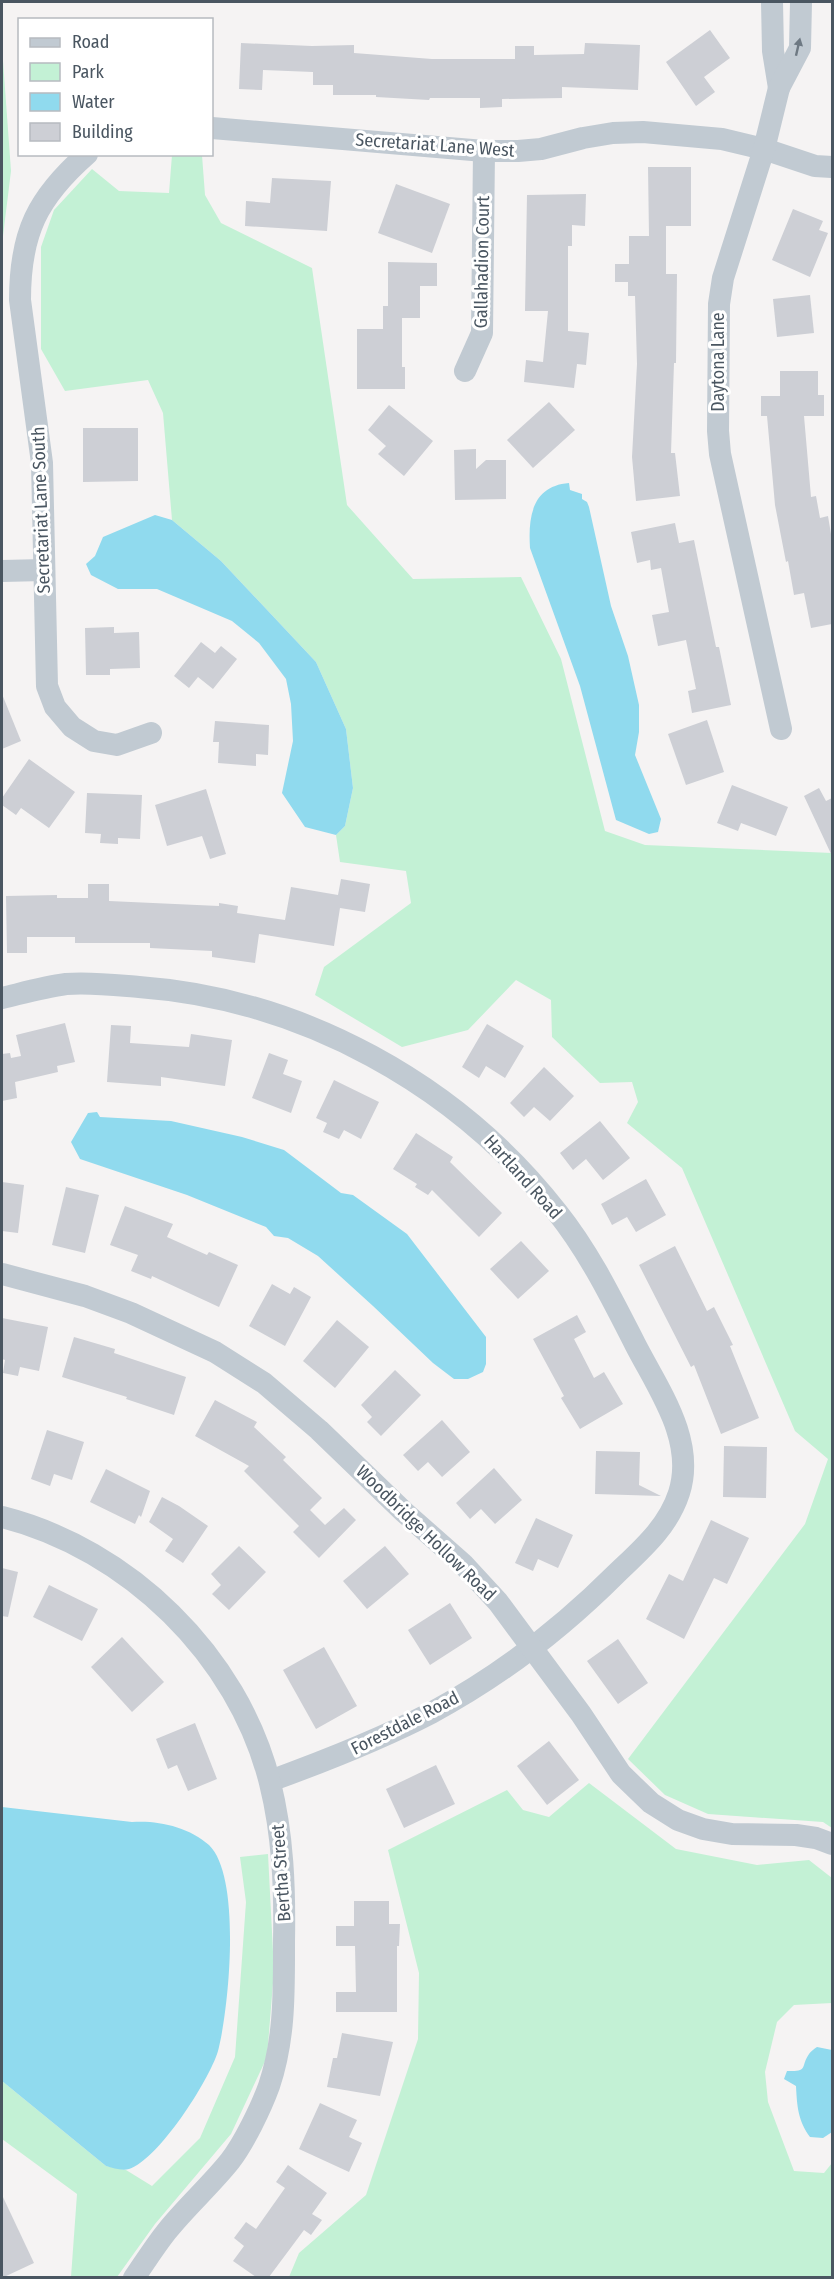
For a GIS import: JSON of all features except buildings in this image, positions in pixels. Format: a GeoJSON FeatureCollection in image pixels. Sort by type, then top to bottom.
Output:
{"type":"FeatureCollection","features":[{"type":"Feature","properties":{"kind":"street"},"geometry":{"type":"LineString","coordinates":[[772,2],[773,51],[779,88]]}},
{"type":"Feature","properties":{"kind":"street","name":"Daytona Lane"},"geometry":{"type":"LineString","coordinates":[[781,729],[723,475],[718,431],[719,304],[722,286],[764,149],[779,88],[800,48],[801,2]]}},
{"type":"Feature","properties":{"kind":"street","name":"Secretariat Lane West"},"geometry":{"type":"LineString","coordinates":[[213,128],[518,152],[613,133],[643,132],[722,139],[764,149],[814,166],[832,167]]}},
{"type":"Feature","properties":{"kind":"street","name":"Gallahadion Court"},"geometry":{"type":"LineString","coordinates":[[465,371],[482,333],[484,151]]}},
{"type":"Feature","properties":{"kind":"street","name":"Secretariat Lane South"},"geometry":{"type":"LineString","coordinates":[[85,156],[63,176],[40,204],[25,246],[20,275],[20,291],[42,463],[47,686],[55,707],[72,727],[94,741],[117,745],[151,733]]}},
{"type":"Feature","properties":{"kind":"street"},"geometry":{"type":"LineString","coordinates":[[2,571],[44,570]]}},
{"type":"Feature","properties":{"kind":"street","name":"Hartland Road"},"geometry":{"type":"LineString","coordinates":[[2,998],[68,984],[162,989],[228,1001],[310,1027],[371,1055],[423,1086],[474,1125],[515,1163],[558,1213],[597,1270],[677,1426],[683,1458],[680,1490],[669,1518],[585,1605],[531,1649]]}},
{"type":"Feature","properties":{"kind":"street","name":"Woodbridge Hollow Road"},"geometry":{"type":"LineString","coordinates":[[2,1274],[85,1296],[131,1312],[214,1352],[264,1383],[319,1430],[404,1512],[463,1564],[498,1602],[621,1774],[651,1803],[678,1820],[703,1829],[732,1834],[796,1835],[816,1838],[832,1844]]}},
{"type":"Feature","properties":{"kind":"street","name":"Bertha Street"},"geometry":{"type":"LineString","coordinates":[[2,1517],[56,1535],[97,1556],[142,1586],[180,1622],[220,1672],[248,1720],[270,1781],[281,1836],[285,1883],[284,2009],[278,2054],[268,2088],[231,2159],[166,2232],[134,2277]]}},
{"type":"Feature","properties":{"kind":"street","name":"Forestdale Road"},"geometry":{"type":"LineString","coordinates":[[270,1781],[342,1755],[430,1714],[480,1684],[531,1649]]}},
{"type":"Feature","properties":{"kind":"green space"},"geometry":{"type":"Polygon","coordinates":[[[2,47],[11,171],[2,244],[2,47]]]}},
{"type":"Feature","properties":{"kind":"green space"},"geometry":{"type":"Polygon","coordinates":[[[172,156],[202,156],[205,195],[221,223],[312,268],[347,505],[413,579],[521,577],[561,659],[605,831],[645,845],[832,853],[832,1828],[823,1822],[708,1814],[665,1795],[628,1759],[805,1524],[828,1459],[795,1431],[682,1168],[627,1123],[638,1102],[632,1082],[600,1083],[552,1037],[551,1000],[516,980],[468,1030],[402,1047],[315,995],[324,967],[411,903],[406,871],[340,862],[336,835],[345,826],[353,788],[346,729],[316,662],[221,561],[172,520],[163,413],[148,380],[65,391],[41,349],[41,247],[54,210],[92,169],[119,191],[169,193],[172,156]]]}},
{"type":"Feature","properties":{"kind":"green space"},"geometry":{"type":"Polygon","coordinates":[[[589,1783],[676,1849],[757,1865],[809,1860],[832,1878],[832,2003],[794,2005],[777,2022],[765,2072],[768,2102],[794,2171],[824,2173],[832,2163],[832,2277],[289,2277],[299,2253],[366,2195],[418,2039],[419,1973],[388,1850],[507,1790],[523,1810],[549,1817],[589,1783]]]}},
{"type":"Feature","properties":{"kind":"green space"},"geometry":{"type":"Polygon","coordinates":[[[268,1854],[274,1971],[267,2057],[231,2134],[155,2224],[117,2277],[71,2277],[77,2194],[2,2139],[2,2081],[106,2166],[126,2170],[152,2186],[200,2138],[235,2057],[246,1902],[240,1857],[268,1854]]]}},
{"type":"Feature","properties":{"kind":"water"},"geometry":{"type":"Polygon","coordinates":[[[569,483],[570,490],[582,494],[582,499],[589,507],[611,606],[628,656],[639,705],[639,732],[635,755],[661,819],[658,832],[649,834],[616,820],[580,686],[530,548],[530,525],[535,505],[547,490],[569,483]]]}},
{"type":"Feature","properties":{"kind":"water"},"geometry":{"type":"Polygon","coordinates":[[[155,515],[172,520],[221,561],[316,662],[346,729],[353,788],[345,826],[336,835],[305,827],[282,793],[293,741],[291,704],[286,679],[259,643],[232,621],[157,589],[118,589],[91,575],[86,564],[95,556],[103,537],[155,515]]]}},
{"type":"Feature","properties":{"kind":"water"},"geometry":{"type":"Polygon","coordinates":[[[97,1112],[100,1117],[171,1121],[242,1137],[284,1150],[341,1193],[353,1195],[407,1234],[486,1337],[486,1364],[483,1372],[468,1379],[454,1379],[433,1363],[318,1256],[288,1238],[274,1236],[266,1227],[187,1195],[80,1159],[71,1142],[88,1113],[97,1112]]]}},
{"type":"Feature","properties":{"kind":"water"},"geometry":{"type":"Polygon","coordinates":[[[2,1807],[173,1826],[183,1829],[209,1845],[219,1861],[226,1885],[230,1944],[226,2006],[218,2051],[194,2099],[168,2136],[141,2163],[129,2169],[106,2166],[2,2081],[2,1807]]]}},
{"type":"Feature","properties":{"kind":"water"},"geometry":{"type":"Polygon","coordinates":[[[817,2047],[832,2050],[832,2132],[823,2138],[810,2137],[806,2131],[799,2113],[796,2086],[784,2079],[787,2071],[798,2071],[803,2068],[809,2054],[817,2047]]]}}]}
